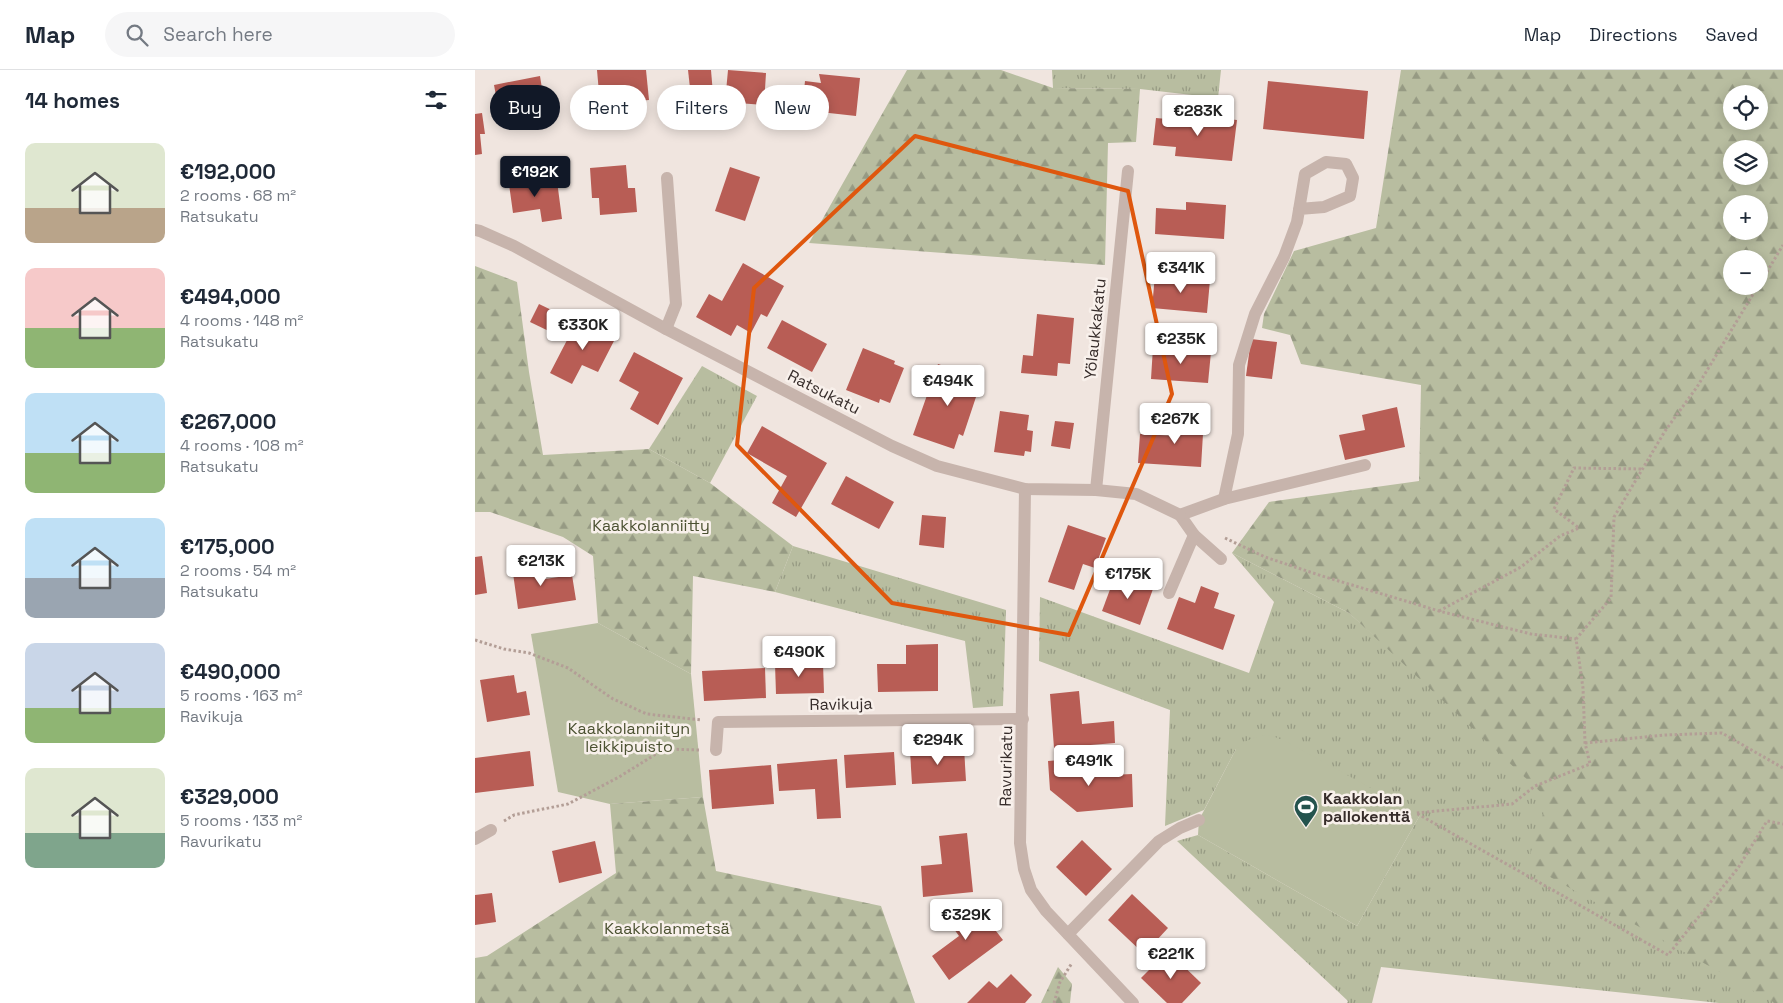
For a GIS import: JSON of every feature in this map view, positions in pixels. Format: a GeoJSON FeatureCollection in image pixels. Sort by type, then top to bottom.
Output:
{"type":"FeatureCollection","features":[{"type":"Feature","properties":{"kind":"street"},"geometry":{"type":"LineString","coordinates":[[1224,500],[1238,434],[1239,365],[1255,314],[1284,257],[1297,222],[1299,208],[1305,174],[1326,162],[1346,164],[1353,178],[1350,196],[1324,207],[1299,208]]}},
{"type":"Feature","properties":{"kind":"street","name":"Yölaukkakatu"},"geometry":{"type":"LineString","coordinates":[[1096,490],[1127,170]]}},
{"type":"Feature","properties":{"kind":"street"},"geometry":{"type":"LineString","coordinates":[[665,329],[676,304],[667,178]]}},
{"type":"Feature","properties":{"kind":"street","name":"Ratsukatu"},"geometry":{"type":"LineString","coordinates":[[475,230],[514,246],[665,329],[892,446],[937,466],[1025,489],[1096,490],[1136,494],[1180,515]]}},
{"type":"Feature","properties":{"kind":"street"},"geometry":{"type":"LineString","coordinates":[[1221,559],[1194,535],[1180,515],[1224,500],[1365,465]]}},
{"type":"Feature","properties":{"kind":"street","name":"Ravurikatu"},"geometry":{"type":"LineString","coordinates":[[1025,489],[1020,843],[1024,869],[1031,890],[1041,904],[1133,1003]]}},
{"type":"Feature","properties":{"kind":"street"},"geometry":{"type":"LineString","coordinates":[[1169,593],[1194,535]]}},
{"type":"Feature","properties":{"kind":"street","name":"Ravikuja"},"geometry":{"type":"LineString","coordinates":[[718,722],[1023,719]]}},
{"type":"Feature","properties":{"kind":"street"},"geometry":{"type":"LineString","coordinates":[[716,750],[718,722]]}},
{"type":"Feature","properties":{"kind":"street"},"geometry":{"type":"LineString","coordinates":[[1068,934],[1159,841],[1180,828],[1199,820]]}},
{"type":"Feature","properties":{"kind":"street"},"geometry":{"type":"LineString","coordinates":[[475,839],[491,830]]}},
{"type":"Feature","properties":{"kind":"path"},"geometry":{"type":"LineString","coordinates":[[1768,270],[1783,245]]}},
{"type":"Feature","properties":{"kind":"path"},"geometry":{"type":"LineString","coordinates":[[1753,295],[1697,387],[1665,431],[1614,516],[1611,598],[1576,639],[1583,688],[1585,743],[1591,764],[1535,786],[1512,804],[1416,813],[1667,955],[1738,868],[1767,821],[1783,824]]}},
{"type":"Feature","properties":{"kind":"path"},"geometry":{"type":"LineString","coordinates":[[1439,612],[1521,567],[1560,536],[1579,528],[1554,509],[1574,468],[1642,469]]}},
{"type":"Feature","properties":{"kind":"path"},"geometry":{"type":"LineString","coordinates":[[1218,535],[1265,557],[1439,612],[1531,634],[1576,639]]}},
{"type":"Feature","properties":{"kind":"path"},"geometry":{"type":"LineString","coordinates":[[475,640],[504,649],[529,653],[568,668],[613,700],[647,714],[718,722]]}},
{"type":"Feature","properties":{"kind":"path"},"geometry":{"type":"LineString","coordinates":[[1585,743],[1722,733],[1783,768]]}},
{"type":"Feature","properties":{"kind":"path"},"geometry":{"type":"LineString","coordinates":[[491,830],[514,815],[568,804],[619,778],[664,749],[716,750]]}},
{"type":"Feature","properties":{"kind":"path"},"geometry":{"type":"LineString","coordinates":[[1055,1003],[1060,982],[1081,948]]}},
{"type":"Feature","properties":{"kind":"highlighted area"},"geometry":{"type":"Polygon","coordinates":[[[915,136],[1128,191],[1172,394],[1069,635],[892,603],[737,445],[754,288],[915,136]]]}},
{"type":"Feature","properties":{"kind":"green space"},"geometry":{"type":"Polygon","coordinates":[[[907,70],[1001,70],[1053,88],[1140,89],[1136,142],[1108,143],[1105,265],[809,243],[907,70]]]}},
{"type":"Feature","properties":{"kind":"green space"},"geometry":{"type":"Polygon","coordinates":[[[1052,70],[1221,70],[1218,98],[1140,89],[1053,88],[1052,70]]]}},
{"type":"Feature","properties":{"kind":"green space"},"geometry":{"type":"Polygon","coordinates":[[[1401,70],[1783,70],[1783,1003],[1775,1003],[1527,864],[1548,799],[1349,613],[1232,553],[1269,502],[1419,481],[1421,385],[1301,364],[1290,335],[1262,328],[1264,314],[1294,251],[1376,228],[1401,70]]]}},
{"type":"Feature","properties":{"kind":"green space","name":"Kaakkolanniitty"},"geometry":{"type":"Polygon","coordinates":[[[475,266],[517,282],[529,372],[543,455],[649,449],[710,483],[793,546],[775,592],[693,576],[691,674],[598,623],[593,556],[563,537],[490,512],[475,512],[475,266]]]}},
{"type":"Feature","properties":{"kind":"green space"},"geometry":{"type":"Polygon","coordinates":[[[702,366],[757,396],[710,483],[649,449],[702,366]]]}},
{"type":"Feature","properties":{"kind":"green space"},"geometry":{"type":"Polygon","coordinates":[[[793,546],[1006,610],[1003,706],[973,708],[965,641],[775,592],[793,546]]]}},
{"type":"Feature","properties":{"kind":"green space"},"geometry":{"type":"Polygon","coordinates":[[[1232,553],[1349,613],[1780,1003],[1719,1003],[1381,967],[1372,1003],[1347,1003],[1348,1001],[1177,841],[1198,835],[1357,926],[1420,815],[1236,749],[1204,810],[1165,826],[1170,710],[1039,661],[1040,597],[1249,673],[1274,602],[1232,553]]]}},
{"type":"Feature","properties":{"kind":"green space","name":"Kaakkolanniityn leikkipuisto"},"geometry":{"type":"Polygon","coordinates":[[[598,623],[691,674],[703,797],[610,804],[558,792],[531,634],[598,623]]]}},
{"type":"Feature","properties":{"kind":"green space","name":"Kaakkolan pallokenttä"},"geometry":{"type":"Polygon","coordinates":[[[1270,735],[1285,741],[1420,815],[1357,926],[1198,835],[1199,820],[1236,749],[1251,739],[1270,735]]]}},
{"type":"Feature","properties":{"kind":"green space","name":"Kaakkolanmetsä"},"geometry":{"type":"Polygon","coordinates":[[[703,797],[716,871],[881,906],[915,1003],[475,1003],[475,958],[487,956],[616,873],[610,804],[703,797]]]}},
{"type":"Feature","properties":{"kind":"green space"},"geometry":{"type":"Polygon","coordinates":[[[1058,967],[1072,984],[1070,1003],[1041,1003],[1058,967]]]}},
{"type":"Feature","properties":{"kind":"building"},"geometry":{"type":"Polygon","coordinates":[[[597,70],[646,70],[649,100],[647,100],[647,85],[598,85],[597,70]]]}},
{"type":"Feature","properties":{"kind":"building"},"geometry":{"type":"Polygon","coordinates":[[[688,70],[711,70],[712,85],[690,85],[688,70]]]}},
{"type":"Feature","properties":{"kind":"building"},"geometry":{"type":"Polygon","coordinates":[[[728,70],[766,73],[765,85],[756,85],[756,104],[746,104],[746,85],[727,85],[728,70]]]}},
{"type":"Feature","properties":{"kind":"building"},"geometry":{"type":"Polygon","coordinates":[[[819,74],[860,78],[856,116],[829,113],[829,85],[805,85],[805,81],[821,83],[819,74]]]}},
{"type":"Feature","properties":{"kind":"building"},"geometry":{"type":"Polygon","coordinates":[[[540,76],[541,85],[494,85],[540,76]]]}},
{"type":"Feature","properties":{"kind":"building"},"geometry":{"type":"Polygon","coordinates":[[[1268,81],[1368,91],[1364,139],[1263,129],[1268,81]]]}},
{"type":"Feature","properties":{"kind":"building"},"geometry":{"type":"Polygon","coordinates":[[[482,113],[485,134],[480,134],[482,154],[475,155],[475,114],[482,113]]]}},
{"type":"Feature","properties":{"kind":"building"},"geometry":{"type":"Polygon","coordinates":[[[1179,114],[1237,120],[1232,161],[1175,156],[1176,147],[1153,145],[1156,118],[1178,120],[1179,114]]]}},
{"type":"Feature","properties":{"kind":"building"},"geometry":{"type":"Polygon","coordinates":[[[626,165],[628,188],[635,188],[637,212],[600,215],[599,198],[592,198],[590,168],[626,165]]]}},
{"type":"Feature","properties":{"kind":"building"},"geometry":{"type":"Polygon","coordinates":[[[730,167],[760,177],[745,221],[715,211],[730,167]]]}},
{"type":"Feature","properties":{"kind":"building"},"geometry":{"type":"Polygon","coordinates":[[[528,175],[529,185],[557,181],[562,219],[542,222],[540,209],[513,213],[508,177],[528,175]]]}},
{"type":"Feature","properties":{"kind":"building"},"geometry":{"type":"Polygon","coordinates":[[[1186,202],[1226,205],[1224,239],[1155,234],[1156,208],[1186,210],[1186,202]]]}},
{"type":"Feature","properties":{"kind":"building"},"geometry":{"type":"Polygon","coordinates":[[[743,263],[784,286],[767,317],[761,314],[751,333],[737,325],[731,336],[696,317],[709,294],[722,301],[743,263]]]}},
{"type":"Feature","properties":{"kind":"building"},"geometry":{"type":"Polygon","coordinates":[[[1155,275],[1210,280],[1207,313],[1152,308],[1155,275]]]}},
{"type":"Feature","properties":{"kind":"building"},"geometry":{"type":"Polygon","coordinates":[[[539,304],[564,316],[555,334],[530,322],[539,304]]]}},
{"type":"Feature","properties":{"kind":"building"},"geometry":{"type":"Polygon","coordinates":[[[1037,314],[1074,318],[1070,364],[1058,363],[1057,376],[1021,373],[1023,355],[1033,356],[1037,314]]]}},
{"type":"Feature","properties":{"kind":"building"},"geometry":{"type":"Polygon","coordinates":[[[579,317],[616,337],[598,372],[582,365],[572,384],[550,373],[579,317]]]}},
{"type":"Feature","properties":{"kind":"building"},"geometry":{"type":"Polygon","coordinates":[[[782,320],[827,344],[812,372],[767,348],[782,320]]]}},
{"type":"Feature","properties":{"kind":"building"},"geometry":{"type":"Polygon","coordinates":[[[1251,339],[1277,342],[1272,379],[1246,376],[1251,339]]]}},
{"type":"Feature","properties":{"kind":"building"},"geometry":{"type":"Polygon","coordinates":[[[1153,347],[1211,352],[1208,383],[1151,379],[1153,347]]]}},
{"type":"Feature","properties":{"kind":"building"},"geometry":{"type":"Polygon","coordinates":[[[863,348],[895,361],[894,364],[904,368],[890,403],[880,399],[879,403],[846,390],[863,348]]]}},
{"type":"Feature","properties":{"kind":"building"},"geometry":{"type":"Polygon","coordinates":[[[634,352],[683,378],[658,425],[630,409],[639,392],[619,381],[634,352]]]}},
{"type":"Feature","properties":{"kind":"building"},"geometry":{"type":"Polygon","coordinates":[[[938,364],[982,379],[963,436],[959,434],[954,449],[913,435],[938,364]]]}},
{"type":"Feature","properties":{"kind":"building"},"geometry":{"type":"Polygon","coordinates":[[[1397,407],[1405,447],[1345,460],[1339,435],[1365,430],[1362,415],[1397,407]]]}},
{"type":"Feature","properties":{"kind":"building"},"geometry":{"type":"Polygon","coordinates":[[[1000,411],[1029,415],[1027,430],[1033,431],[1031,452],[1025,451],[1024,456],[994,452],[1000,411]]]}},
{"type":"Feature","properties":{"kind":"building"},"geometry":{"type":"Polygon","coordinates":[[[1180,416],[1204,417],[1201,467],[1138,463],[1140,434],[1179,436],[1180,416]]]}},
{"type":"Feature","properties":{"kind":"building"},"geometry":{"type":"Polygon","coordinates":[[[1055,421],[1074,423],[1070,449],[1051,446],[1055,421]]]}},
{"type":"Feature","properties":{"kind":"building"},"geometry":{"type":"Polygon","coordinates":[[[762,426],[827,463],[796,517],[772,503],[787,476],[747,453],[762,426]]]}},
{"type":"Feature","properties":{"kind":"building"},"geometry":{"type":"Polygon","coordinates":[[[846,476],[894,502],[879,529],[831,504],[846,476]]]}},
{"type":"Feature","properties":{"kind":"building"},"geometry":{"type":"Polygon","coordinates":[[[922,515],[946,517],[944,548],[919,545],[922,515]]]}},
{"type":"Feature","properties":{"kind":"building"},"geometry":{"type":"Polygon","coordinates":[[[1068,525],[1106,538],[1095,568],[1083,564],[1074,590],[1048,582],[1068,525]]]}},
{"type":"Feature","properties":{"kind":"building"},"geometry":{"type":"Polygon","coordinates":[[[482,556],[487,593],[475,595],[475,557],[482,556]]]}},
{"type":"Feature","properties":{"kind":"building"},"geometry":{"type":"Polygon","coordinates":[[[542,562],[545,579],[572,575],[576,600],[518,609],[512,566],[542,562]]]}},
{"type":"Feature","properties":{"kind":"building"},"geometry":{"type":"Polygon","coordinates":[[[1115,576],[1153,589],[1140,625],[1102,611],[1115,576]]]}},
{"type":"Feature","properties":{"kind":"building"},"geometry":{"type":"Polygon","coordinates":[[[1201,586],[1219,593],[1214,608],[1235,615],[1223,650],[1167,629],[1179,597],[1195,603],[1201,586]]]}},
{"type":"Feature","properties":{"kind":"building"},"geometry":{"type":"Polygon","coordinates":[[[938,644],[938,691],[878,692],[877,664],[906,664],[906,645],[938,644]]]}},
{"type":"Feature","properties":{"kind":"building"},"geometry":{"type":"Polygon","coordinates":[[[823,663],[824,693],[776,694],[775,664],[823,663]]]}},
{"type":"Feature","properties":{"kind":"building"},"geometry":{"type":"Polygon","coordinates":[[[765,668],[766,698],[704,701],[702,671],[765,668]]]}},
{"type":"Feature","properties":{"kind":"building"},"geometry":{"type":"Polygon","coordinates":[[[514,675],[517,693],[526,691],[530,715],[487,722],[480,680],[514,675]]]}},
{"type":"Feature","properties":{"kind":"building"},"geometry":{"type":"Polygon","coordinates":[[[1079,691],[1082,724],[1114,721],[1115,743],[1054,748],[1050,694],[1079,691]]]}},
{"type":"Feature","properties":{"kind":"building"},"geometry":{"type":"Polygon","coordinates":[[[964,748],[966,781],[912,784],[910,751],[964,748]]]}},
{"type":"Feature","properties":{"kind":"building"},"geometry":{"type":"Polygon","coordinates":[[[530,751],[534,786],[475,793],[475,758],[530,751]]]}},
{"type":"Feature","properties":{"kind":"building"},"geometry":{"type":"Polygon","coordinates":[[[894,752],[896,785],[846,788],[844,755],[894,752]]]}},
{"type":"Feature","properties":{"kind":"building"},"geometry":{"type":"Polygon","coordinates":[[[1084,758],[1085,772],[1089,776],[1132,774],[1133,807],[1077,812],[1050,790],[1048,761],[1084,758]]]}},
{"type":"Feature","properties":{"kind":"building"},"geometry":{"type":"Polygon","coordinates":[[[837,759],[841,818],[817,819],[815,789],[779,791],[777,764],[837,759]]]}},
{"type":"Feature","properties":{"kind":"building"},"geometry":{"type":"Polygon","coordinates":[[[771,765],[774,804],[712,809],[709,770],[771,765]]]}},
{"type":"Feature","properties":{"kind":"building"},"geometry":{"type":"Polygon","coordinates":[[[967,833],[973,892],[923,897],[921,866],[942,864],[939,836],[967,833]]]}},
{"type":"Feature","properties":{"kind":"building"},"geometry":{"type":"Polygon","coordinates":[[[1082,840],[1112,869],[1086,896],[1056,867],[1082,840]]]}},
{"type":"Feature","properties":{"kind":"building"},"geometry":{"type":"Polygon","coordinates":[[[595,841],[602,873],[559,883],[552,851],[595,841]]]}},
{"type":"Feature","properties":{"kind":"building"},"geometry":{"type":"Polygon","coordinates":[[[492,893],[496,922],[475,925],[475,895],[492,893]]]}},
{"type":"Feature","properties":{"kind":"building"},"geometry":{"type":"Polygon","coordinates":[[[1132,894],[1168,928],[1144,954],[1108,920],[1132,894]]]}},
{"type":"Feature","properties":{"kind":"building"},"geometry":{"type":"Polygon","coordinates":[[[963,901],[979,922],[985,917],[1003,940],[949,980],[932,956],[959,936],[944,915],[963,901]]]}},
{"type":"Feature","properties":{"kind":"building"},"geometry":{"type":"Polygon","coordinates":[[[1168,951],[1201,983],[1182,1003],[1167,1003],[1141,978],[1168,951]]]}},
{"type":"Feature","properties":{"kind":"building"},"geometry":{"type":"Polygon","coordinates":[[[1011,974],[1032,995],[1025,1003],[967,1003],[989,981],[997,988],[1011,974]]]}},
{"type":"Feature","properties":{"kind":"place","name":"Kaakkolan pallokenttä"},"geometry":{"type":"Point","coordinates":[1306,828]}}]}
